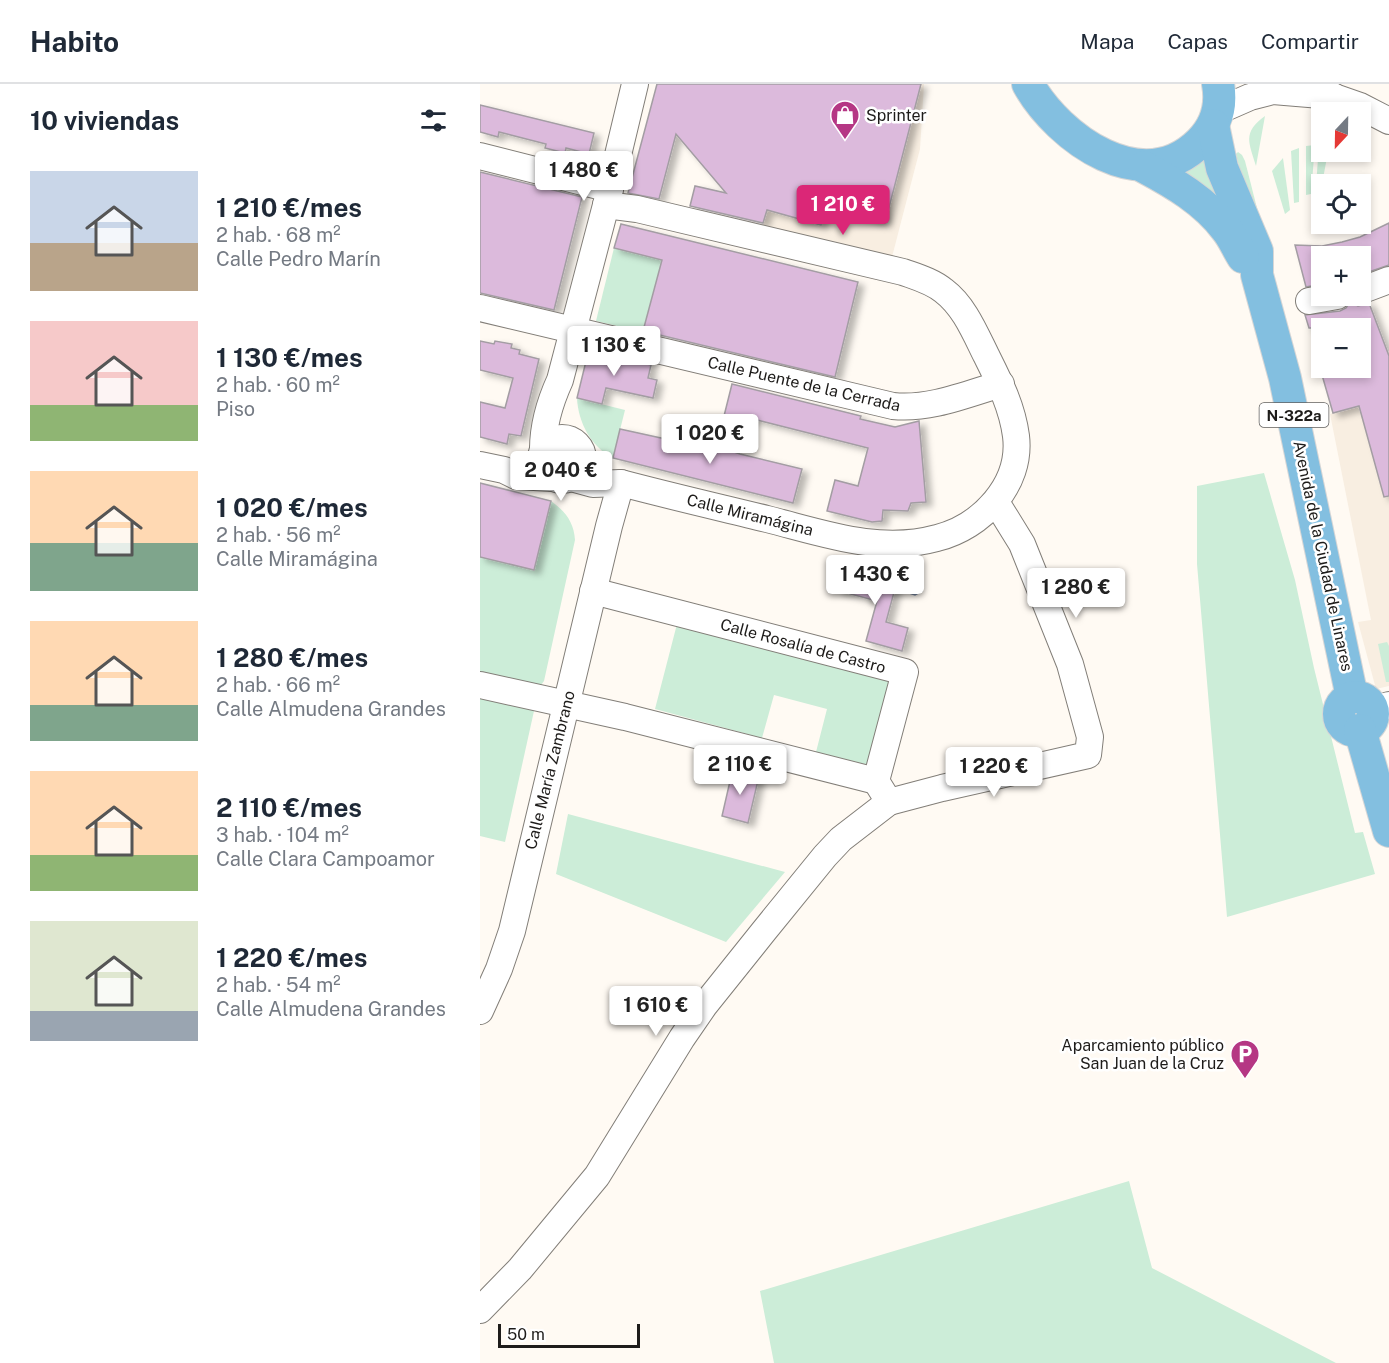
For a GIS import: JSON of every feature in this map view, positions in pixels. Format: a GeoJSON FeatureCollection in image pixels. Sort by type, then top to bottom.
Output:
{"type":"FeatureCollection","features":[{"type":"Feature","properties":{"kind":"main road","name":"N-322a"},"geometry":{"type":"LineString","coordinates":[[1028,84],[1039,103],[1056,122],[1079,141],[1110,157],[1144,167],[1167,163],[1182,157],[1206,136],[1216,107]]}},
{"type":"Feature","properties":{"kind":"main road","name":"Avenida de la Ciudad de Linares"},"geometry":{"type":"LineString","coordinates":[[1216,107],[1221,168],[1257,251],[1257,275],[1286,378],[1368,711],[1387,818]]}},
{"type":"Feature","properties":{"kind":"main road","name":"Avenida de la Ciudad de Linares"},"geometry":{"type":"LineString","coordinates":[[1144,167],[1174,182],[1210,211],[1227,229],[1257,275]]}},
{"type":"Feature","properties":{"kind":"street"},"geometry":{"type":"LineString","coordinates":[[609,526],[604,504],[564,463],[560,380],[635,84]]}},
{"type":"Feature","properties":{"kind":"street"},"geometry":{"type":"LineString","coordinates":[[1295,84],[1328,90],[1389,121]]}},
{"type":"Feature","properties":{"kind":"street"},"geometry":{"type":"LineString","coordinates":[[1216,107],[1273,91],[1328,90]]}},
{"type":"Feature","properties":{"kind":"street","name":"Calle Miramágina"},"geometry":{"type":"LineString","coordinates":[[480,156],[648,212],[903,272],[926,280],[946,292],[960,309],[1001,384],[1011,409],[1017,445],[1004,490],[996,502],[977,519],[940,538],[900,544],[855,541],[621,483],[564,463]]}},
{"type":"Feature","properties":{"kind":"street"},"geometry":{"type":"LineString","coordinates":[[1371,287],[1389,280]]}},
{"type":"Feature","properties":{"kind":"street","name":"Calle Puente de la Cerrada"},"geometry":{"type":"LineString","coordinates":[[480,308],[905,408],[941,402],[1001,384]]}},
{"type":"Feature","properties":{"kind":"street"},"geometry":{"type":"LineString","coordinates":[[492,467],[564,463]]}},
{"type":"Feature","properties":{"kind":"street","name":"Calle María Zambrano"},"geometry":{"type":"LineString","coordinates":[[480,1011],[499,969],[512,931],[621,483]]}},
{"type":"Feature","properties":{"kind":"street"},"geometry":{"type":"LineString","coordinates":[[480,685],[567,703],[883,792],[942,788],[1088,755],[1090,737],[1070,664],[1022,544],[996,502]]}},
{"type":"Feature","properties":{"kind":"street","name":"Calle Rosalía de Castro"},"geometry":{"type":"LineString","coordinates":[[593,591],[905,672],[883,792]]}},
{"type":"Feature","properties":{"kind":"street"},"geometry":{"type":"LineString","coordinates":[[480,1310],[520,1269],[597,1176],[704,1006],[764,931],[883,792]]}},
{"type":"Feature","properties":{"kind":"shaded area","name":"Sprinter"},"geometry":{"type":"Polygon","coordinates":[[[798,84],[924,84],[920,149],[892,257],[763,226],[798,84]]]}},
{"type":"Feature","properties":{"kind":"shaded area"},"geometry":{"type":"Polygon","coordinates":[[[1389,397],[1389,686],[1376,689],[1358,622],[1371,620],[1330,414],[1389,397]]]}},
{"type":"Feature","properties":{"kind":"green space"},"geometry":{"type":"Polygon","coordinates":[[[1265,116],[1256,166],[1249,138],[1253,128],[1265,116]]]}},
{"type":"Feature","properties":{"kind":"green space"},"geometry":{"type":"Polygon","coordinates":[[[1311,145],[1311,162],[1314,162],[1311,194],[1306,195],[1306,146],[1311,145]]]}},
{"type":"Feature","properties":{"kind":"green space"},"geometry":{"type":"Polygon","coordinates":[[[1299,148],[1299,202],[1294,203],[1291,151],[1299,148]]]}},
{"type":"Feature","properties":{"kind":"green space"},"geometry":{"type":"Polygon","coordinates":[[[1238,152],[1245,161],[1259,216],[1242,179],[1236,154],[1238,152]]]}},
{"type":"Feature","properties":{"kind":"green space"},"geometry":{"type":"Polygon","coordinates":[[[1203,155],[1237,218],[1177,171],[1203,155]]]}},
{"type":"Feature","properties":{"kind":"green space"},"geometry":{"type":"Polygon","coordinates":[[[1283,158],[1290,210],[1285,214],[1272,171],[1283,158]]]}},
{"type":"Feature","properties":{"kind":"green space"},"geometry":{"type":"Polygon","coordinates":[[[1318,162],[1326,162],[1324,174],[1317,174],[1318,162]]]}},
{"type":"Feature","properties":{"kind":"green space"},"geometry":{"type":"Polygon","coordinates":[[[614,248],[662,260],[643,332],[596,321],[614,248]]]}},
{"type":"Feature","properties":{"kind":"green space"},"geometry":{"type":"Polygon","coordinates":[[[577,398],[625,410],[613,458],[598,447],[587,433],[580,416],[577,398]]]}},
{"type":"Feature","properties":{"kind":"green space"},"geometry":{"type":"Polygon","coordinates":[[[1264,473],[1295,580],[1314,668],[1355,833],[1363,832],[1375,874],[1227,917],[1197,564],[1197,486],[1264,473]]]}},
{"type":"Feature","properties":{"kind":"green space"},"geometry":{"type":"Polygon","coordinates":[[[551,501],[568,518],[575,540],[544,681],[541,685],[480,675],[480,557],[534,570],[551,501]]]}},
{"type":"Feature","properties":{"kind":"green space"},"geometry":{"type":"Polygon","coordinates":[[[677,624],[892,680],[869,765],[816,752],[827,709],[774,695],[762,738],[655,709],[677,624]]]}},
{"type":"Feature","properties":{"kind":"green space"},"geometry":{"type":"Polygon","coordinates":[[[1387,642],[1389,682],[1386,682],[1378,644],[1387,642]]]}},
{"type":"Feature","properties":{"kind":"green space"},"geometry":{"type":"Polygon","coordinates":[[[480,697],[530,708],[534,711],[505,842],[480,836],[480,697]]]}},
{"type":"Feature","properties":{"kind":"green space"},"geometry":{"type":"Polygon","coordinates":[[[568,814],[785,872],[726,942],[556,874],[568,814]]]}},
{"type":"Feature","properties":{"kind":"green space"},"geometry":{"type":"Polygon","coordinates":[[[1129,1181],[1152,1268],[1336,1363],[774,1363],[760,1291],[1129,1181]]]}},
{"type":"Feature","properties":{"kind":"water"},"geometry":{"type":"Polygon","coordinates":[[[904,572],[917,572],[922,591],[915,595],[909,593],[904,572]]]}},
{"type":"Feature","properties":{"kind":"building"},"geometry":{"type":"Polygon","coordinates":[[[657,84],[921,84],[885,223],[826,207],[821,225],[767,210],[763,223],[690,206],[695,186],[726,193],[676,134],[659,199],[628,193],[657,84]]]}},
{"type":"Feature","properties":{"kind":"building"},"geometry":{"type":"Polygon","coordinates":[[[480,105],[594,133],[589,154],[566,148],[565,153],[545,148],[546,144],[499,132],[498,137],[480,132],[480,105]]]}},
{"type":"Feature","properties":{"kind":"building"},"geometry":{"type":"Polygon","coordinates":[[[480,172],[582,197],[554,310],[480,293],[480,172]]]}},
{"type":"Feature","properties":{"kind":"building"},"geometry":{"type":"Polygon","coordinates":[[[1389,223],[1389,265],[1371,271],[1371,246],[1322,246],[1371,234],[1371,232],[1389,223]]]}},
{"type":"Feature","properties":{"kind":"building"},"geometry":{"type":"Polygon","coordinates":[[[621,224],[858,282],[835,377],[643,331],[662,260],[614,248],[621,224]]]}},
{"type":"Feature","properties":{"kind":"building"},"geometry":{"type":"Polygon","coordinates":[[[1295,245],[1322,246],[1311,246],[1311,286],[1306,287],[1295,245]]]}},
{"type":"Feature","properties":{"kind":"building"},"geometry":{"type":"Polygon","coordinates":[[[1347,306],[1370,306],[1389,356],[1389,496],[1384,497],[1359,406],[1333,413],[1323,378],[1371,378],[1371,318],[1311,318],[1311,328],[1309,328],[1305,315],[1340,311],[1347,306]]]}},
{"type":"Feature","properties":{"kind":"building"},"geometry":{"type":"Polygon","coordinates":[[[480,341],[512,344],[511,348],[520,350],[519,354],[539,359],[521,436],[509,434],[507,444],[480,437],[480,402],[505,408],[513,378],[480,370],[480,341]]]}},
{"type":"Feature","properties":{"kind":"building"},"geometry":{"type":"Polygon","coordinates":[[[589,349],[651,365],[648,378],[657,380],[653,398],[606,388],[602,404],[577,398],[589,349]]]}},
{"type":"Feature","properties":{"kind":"building"},"geometry":{"type":"Polygon","coordinates":[[[732,384],[861,416],[860,419],[895,427],[919,421],[926,502],[911,503],[908,511],[883,510],[882,521],[872,522],[827,511],[835,480],[858,486],[868,448],[749,418],[748,422],[724,416],[732,384]]]}},
{"type":"Feature","properties":{"kind":"building"},"geometry":{"type":"Polygon","coordinates":[[[620,429],[716,450],[717,445],[731,448],[731,451],[740,454],[802,469],[793,503],[613,458],[620,429]]]}},
{"type":"Feature","properties":{"kind":"building"},"geometry":{"type":"Polygon","coordinates":[[[480,483],[551,501],[534,570],[480,557],[480,483]]]}},
{"type":"Feature","properties":{"kind":"building"},"geometry":{"type":"Polygon","coordinates":[[[842,567],[897,581],[886,622],[908,628],[902,651],[866,641],[877,601],[836,590],[842,567]]]}},
{"type":"Feature","properties":{"kind":"building"},"geometry":{"type":"Polygon","coordinates":[[[733,768],[759,776],[748,823],[722,816],[733,768]]]}},
{"type":"Feature","properties":{"kind":"place","name":"Sprinter"},"geometry":{"type":"Point","coordinates":[845,140]}},
{"type":"Feature","properties":{"kind":"place","name":"Aparcamiento público San Juan de la Cruz"},"geometry":{"type":"Point","coordinates":[1245,1080]}}]}
